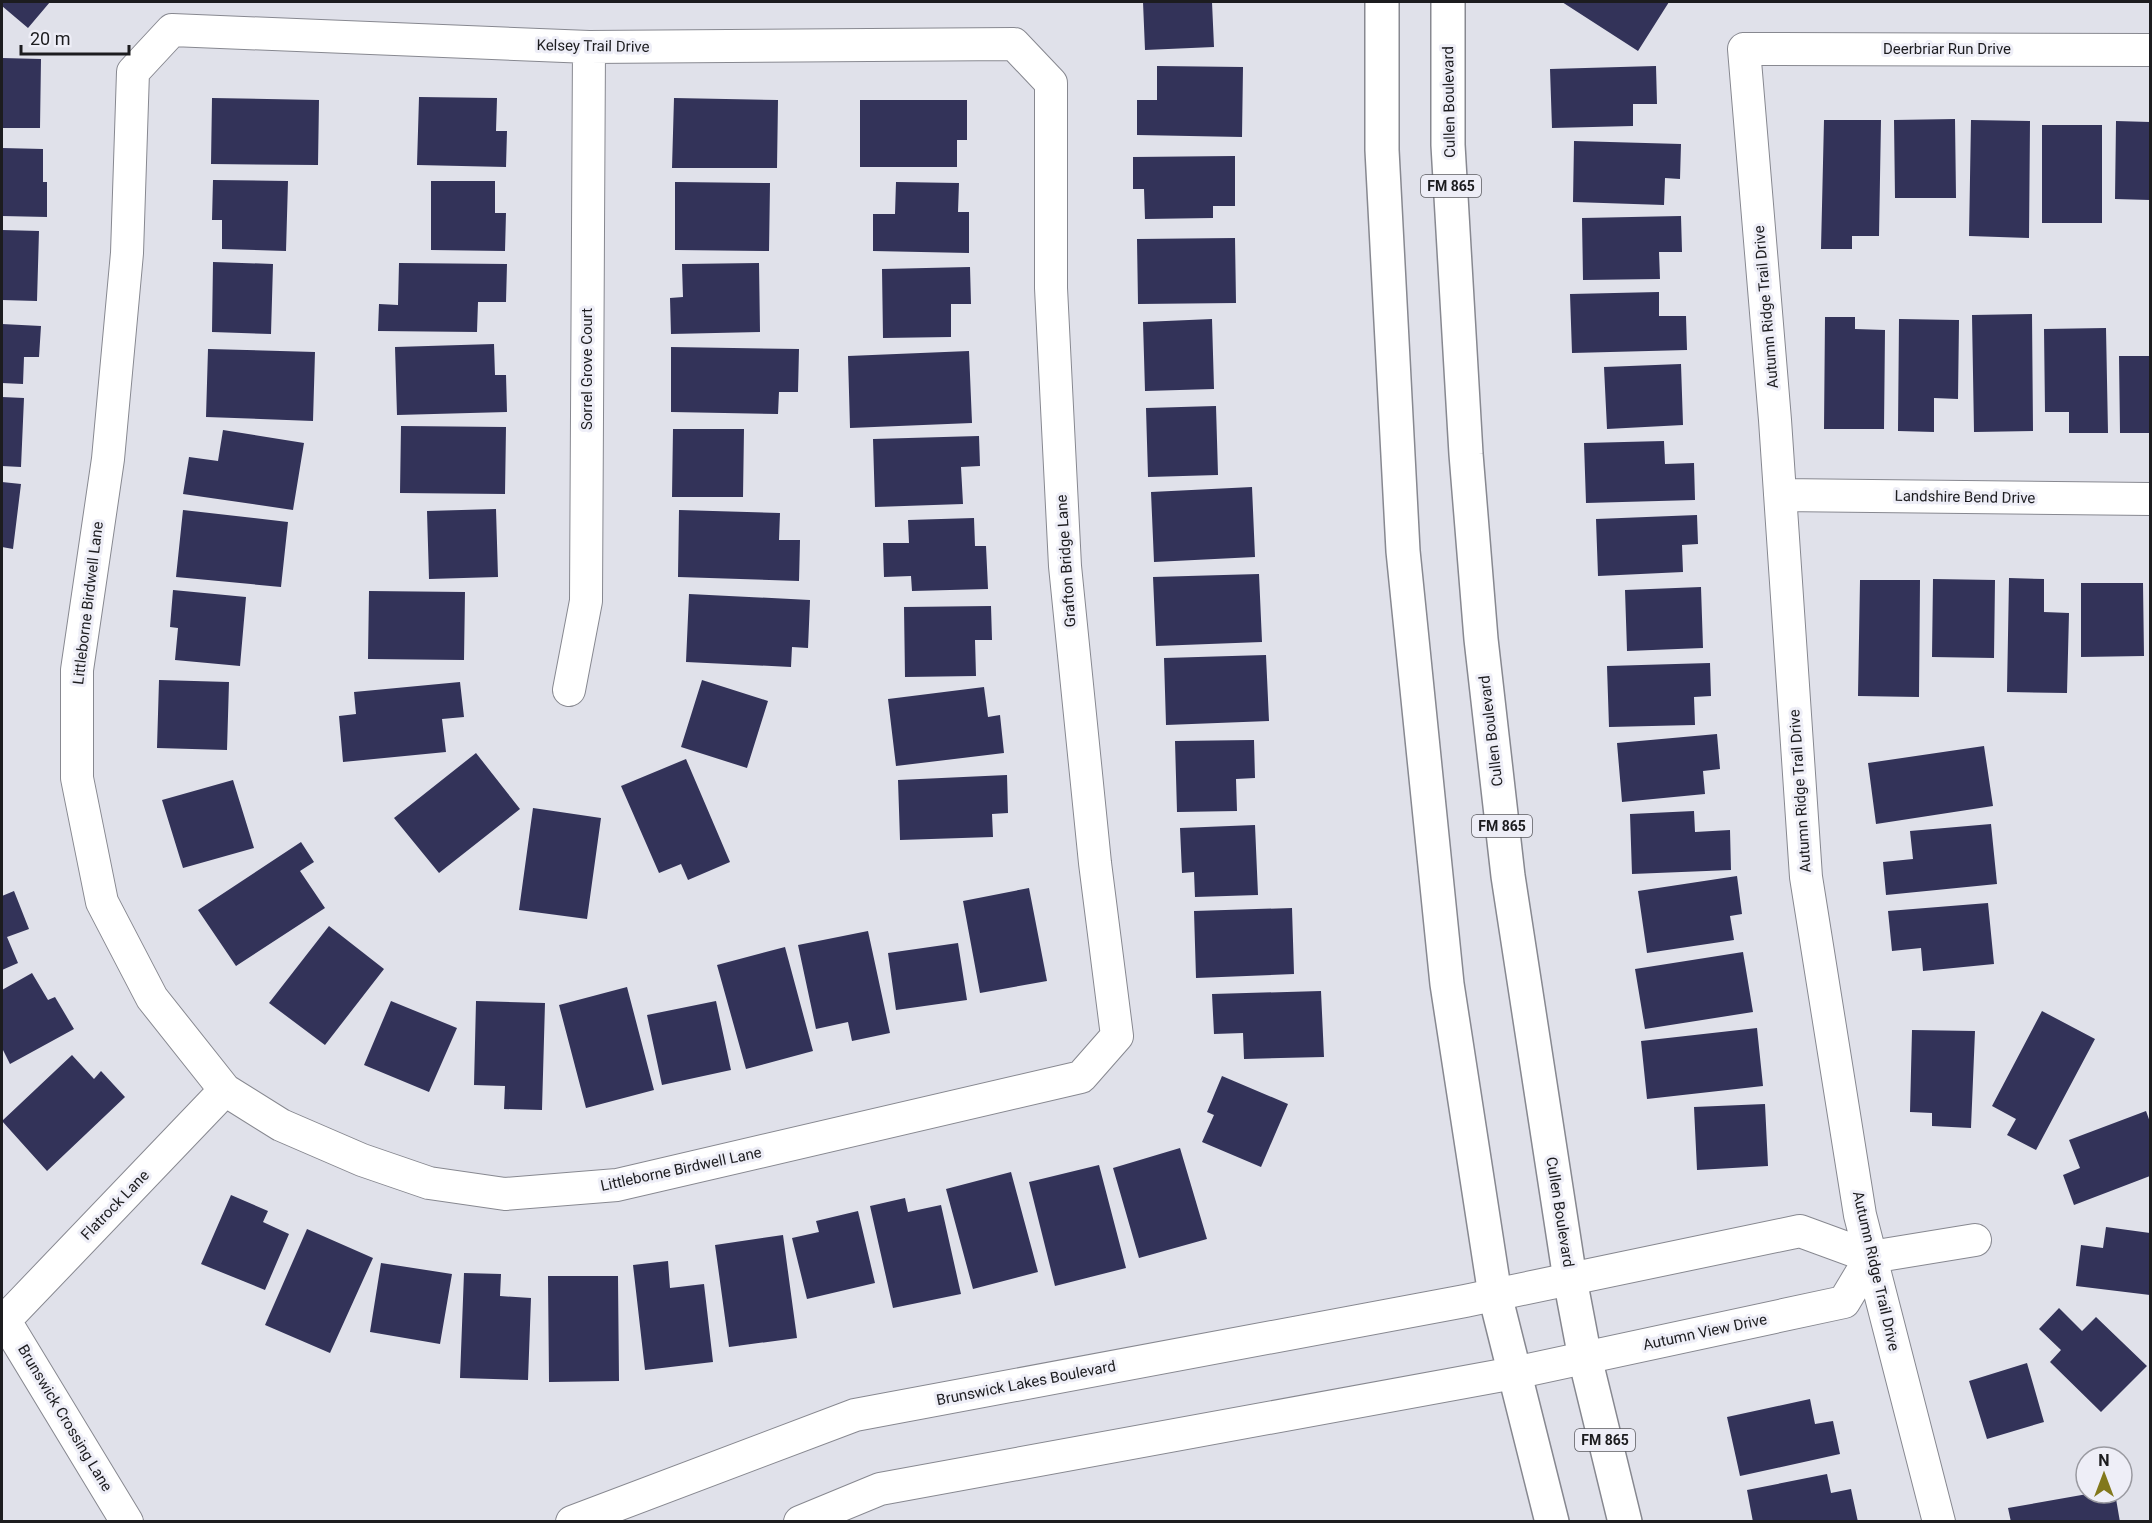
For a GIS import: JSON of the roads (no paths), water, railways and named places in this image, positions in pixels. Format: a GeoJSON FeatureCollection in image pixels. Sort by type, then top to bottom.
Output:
{"type":"FeatureCollection","features":[{"type":"Feature","properties":{"kind":"main road"},"geometry":{"type":"LineString","coordinates":[[1382,2],[1382,150],[1403,551],[1447,984],[1495,1295],[1552,1521]]}},
{"type":"Feature","properties":{"kind":"main road","name":"Cullen Boulevard"},"geometry":{"type":"LineString","coordinates":[[1448,2],[1449,157],[1466,454],[1480,639],[1508,876],[1570,1279],[1585,1358],[1625,1521]]}},
{"type":"Feature","properties":{"kind":"street","name":"Kelsey Trail Drive"},"geometry":{"type":"LineString","coordinates":[[172,30],[588,47],[1014,44]]}},
{"type":"Feature","properties":{"kind":"street","name":"Littleborne Birdwell Lane"},"geometry":{"type":"LineString","coordinates":[[172,30],[133,72],[127,253],[108,459],[77,670],[77,778],[102,902],[152,998],[225,1090],[281,1125],[362,1160],[429,1183],[505,1194],[617,1185],[1081,1077]]}},
{"type":"Feature","properties":{"kind":"street","name":"Grafton Bridge Lane"},"geometry":{"type":"LineString","coordinates":[[1014,44],[1051,83],[1051,288],[1065,566],[1095,862],[1118,1036],[1081,1077]]}},
{"type":"Feature","properties":{"kind":"street","name":"Sorrel Grove Court"},"geometry":{"type":"LineString","coordinates":[[569,690],[586,601],[588,47]]}},
{"type":"Feature","properties":{"kind":"street","name":"Deerbriar Run Drive"},"geometry":{"type":"LineString","coordinates":[[1744,49],[2151,50]]}},
{"type":"Feature","properties":{"kind":"street","name":"Autumn Ridge Trail Drive"},"geometry":{"type":"LineString","coordinates":[[1744,49],[1780,495],[1806,878],[1860,1215],[1939,1521]]}},
{"type":"Feature","properties":{"kind":"street","name":"Landshire Bend Drive"},"geometry":{"type":"LineString","coordinates":[[1780,495],[2151,499]]}},
{"type":"Feature","properties":{"kind":"street","name":"Flatrock Lane"},"geometry":{"type":"LineString","coordinates":[[3,1318],[225,1090]]}},
{"type":"Feature","properties":{"kind":"street"},"geometry":{"type":"LineString","coordinates":[[1495,1295],[1800,1231],[1871,1257],[1975,1240]]}},
{"type":"Feature","properties":{"kind":"street","name":"Autumn View Drive"},"geometry":{"type":"LineString","coordinates":[[1514,1374],[1844,1302],[1871,1257]]}},
{"type":"Feature","properties":{"kind":"street","name":"Brunswick Lakes Boulevard"},"geometry":{"type":"LineString","coordinates":[[572,1521],[855,1415],[1495,1295]]}},
{"type":"Feature","properties":{"kind":"street","name":"Brunswick Crossing Lane"},"geometry":{"type":"LineString","coordinates":[[3,1318],[127,1521]]}},
{"type":"Feature","properties":{"kind":"street"},"geometry":{"type":"LineString","coordinates":[[800,1521],[880,1489],[1514,1374]]}}]}
